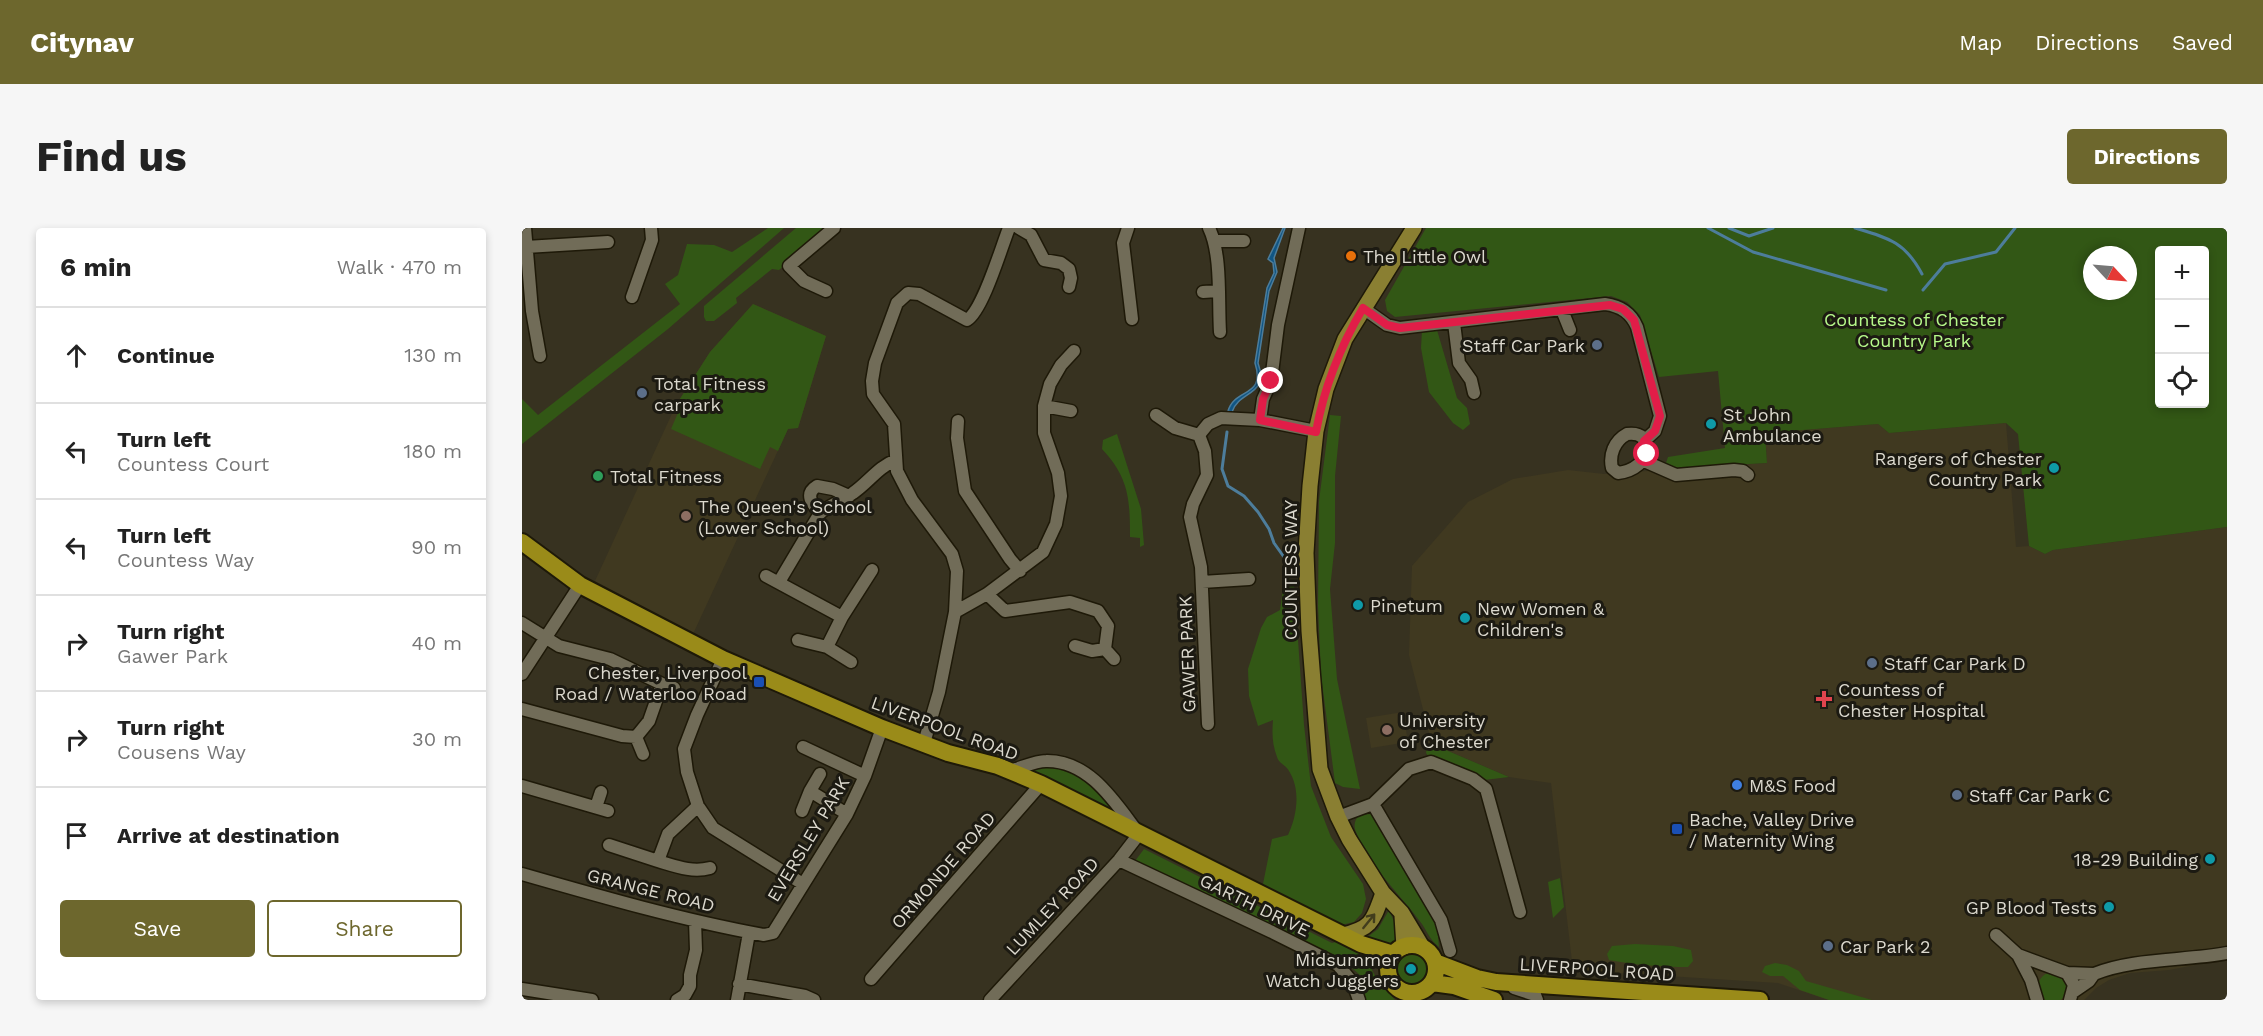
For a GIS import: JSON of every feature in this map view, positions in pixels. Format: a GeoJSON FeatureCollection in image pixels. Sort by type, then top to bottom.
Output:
{"type":"FeatureCollection","features":[{"type":"Feature","properties":{"kind":"highway","name":"LIVERPOOL ROAD"},"geometry":{"type":"LineString","coordinates":[[522,542],[580,585],[723,659],[882,728],[948,753],[1010,771],[1041,784],[1361,944],[1398,950]]}},
{"type":"Feature","properties":{"kind":"highway","name":"LIVERPOOL ROAD"},"geometry":{"type":"LineString","coordinates":[[1361,944],[1388,972]]}},
{"type":"Feature","properties":{"kind":"highway"},"geometry":{"type":"LineString","coordinates":[[1412,945],[1423,948],[1435,962],[1436,970],[1432,983],[1420,992],[1404,992],[1393,985],[1388,972],[1388,963],[1398,950],[1412,945]]}},
{"type":"Feature","properties":{"kind":"highway","name":"LIVERPOOL ROAD"},"geometry":{"type":"LineString","coordinates":[[1435,962],[1477,978],[1496,982],[1760,1000]]}},
{"type":"Feature","properties":{"kind":"highway"},"geometry":{"type":"LineString","coordinates":[[1432,983],[1454,986],[1494,1000]]}},
{"type":"Feature","properties":{"kind":"main road","name":"COUNTESS WAY"},"geometry":{"type":"LineString","coordinates":[[1414,228],[1363,308],[1345,339],[1334,365],[1321,406],[1316,432],[1306,553],[1309,631],[1320,769],[1349,839],[1383,893],[1402,913],[1423,948]]}},
{"type":"Feature","properties":{"kind":"main road"},"geometry":{"type":"LineString","coordinates":[[1343,935],[1361,931],[1368,924],[1374,917],[1383,893]]}},
{"type":"Feature","properties":{"kind":"main road"},"geometry":{"type":"LineString","coordinates":[[1398,950],[1402,913]]}},
{"type":"Feature","properties":{"kind":"street"},"geometry":{"type":"LineString","coordinates":[[525,228],[527,311],[540,356]]}},
{"type":"Feature","properties":{"kind":"street"},"geometry":{"type":"LineString","coordinates":[[632,297],[652,240],[651,228]]}},
{"type":"Feature","properties":{"kind":"street"},"geometry":{"type":"LineString","coordinates":[[826,291],[804,281],[789,266],[834,228]]}},
{"type":"Feature","properties":{"kind":"street"},"geometry":{"type":"LineString","coordinates":[[924,743],[939,693],[955,612],[957,571],[952,554],[912,500],[897,471],[894,424],[873,394],[872,381],[875,363],[897,303],[908,293],[920,294],[967,320],[974,316],[1009,228]]}},
{"type":"Feature","properties":{"kind":"street"},"geometry":{"type":"LineString","coordinates":[[1019,228],[1031,235],[1044,260],[1061,263],[1069,269],[1071,278],[1069,287]]}},
{"type":"Feature","properties":{"kind":"street"},"geometry":{"type":"LineString","coordinates":[[1128,228],[1123,243],[1132,319]]}},
{"type":"Feature","properties":{"kind":"street"},"geometry":{"type":"LineString","coordinates":[[1209,228],[1214,241],[1218,267],[1220,332]]}},
{"type":"Feature","properties":{"kind":"street"},"geometry":{"type":"LineString","coordinates":[[1260,420],[1263,399],[1271,381],[1278,325],[1299,228]]}},
{"type":"Feature","properties":{"kind":"street"},"geometry":{"type":"LineString","coordinates":[[1214,241],[1244,240]]}},
{"type":"Feature","properties":{"kind":"street"},"geometry":{"type":"LineString","coordinates":[[526,247],[602,245]]}},
{"type":"Feature","properties":{"kind":"street"},"geometry":{"type":"LineString","coordinates":[[1203,292],[1218,291]]}},
{"type":"Feature","properties":{"kind":"street"},"geometry":{"type":"LineString","coordinates":[[1363,308],[1387,325],[1400,328],[1605,304],[1618,307],[1631,316],[1640,336],[1660,416],[1655,431],[1644,441]]}},
{"type":"Feature","properties":{"kind":"street"},"geometry":{"type":"LineString","coordinates":[[1562,310],[1570,330]]}},
{"type":"Feature","properties":{"kind":"street"},"geometry":{"type":"LineString","coordinates":[[1454,323],[1459,363],[1471,380],[1474,393]]}},
{"type":"Feature","properties":{"kind":"street"},"geometry":{"type":"LineString","coordinates":[[955,612],[987,594],[1043,552],[1056,524],[1061,496],[1058,473],[1044,433],[1044,406],[1050,384],[1061,365],[1074,351]]}},
{"type":"Feature","properties":{"kind":"street"},"geometry":{"type":"LineString","coordinates":[[1044,406],[1071,411]]}},
{"type":"Feature","properties":{"kind":"street"},"geometry":{"type":"LineString","coordinates":[[1156,415],[1175,428],[1199,435],[1208,424],[1221,418],[1260,420],[1316,432]]}},
{"type":"Feature","properties":{"kind":"street"},"geometry":{"type":"LineString","coordinates":[[958,421],[957,438],[965,490],[1020,571]]}},
{"type":"Feature","properties":{"kind":"street"},"geometry":{"type":"LineString","coordinates":[[1627,434],[1637,434],[1644,441],[1647,447],[1644,460],[1635,469],[1618,473],[1611,468],[1610,462],[1614,447],[1622,437],[1627,434]]}},
{"type":"Feature","properties":{"kind":"street","name":"GAWER PARK"},"geometry":{"type":"LineString","coordinates":[[1199,435],[1205,451],[1207,475],[1193,504],[1190,517],[1198,545],[1202,582],[1208,724]]}},
{"type":"Feature","properties":{"kind":"street"},"geometry":{"type":"LineString","coordinates":[[779,582],[820,513],[849,496],[884,465],[896,460]]}},
{"type":"Feature","properties":{"kind":"street"},"geometry":{"type":"LineString","coordinates":[[1644,460],[1677,475],[1734,470],[1743,471],[1748,475]]}},
{"type":"Feature","properties":{"kind":"street"},"geometry":{"type":"LineString","coordinates":[[820,513],[814,507],[809,495],[817,486],[833,489],[849,496]]}},
{"type":"Feature","properties":{"kind":"street"},"geometry":{"type":"LineString","coordinates":[[827,647],[842,616],[872,570]]}},
{"type":"Feature","properties":{"kind":"street"},"geometry":{"type":"LineString","coordinates":[[766,576],[842,616]]}},
{"type":"Feature","properties":{"kind":"street","name":"GAWER PARK"},"geometry":{"type":"LineString","coordinates":[[1202,582],[1249,579]]}},
{"type":"Feature","properties":{"kind":"street"},"geometry":{"type":"LineString","coordinates":[[522,674],[580,585]]}},
{"type":"Feature","properties":{"kind":"street"},"geometry":{"type":"LineString","coordinates":[[987,594],[1005,611],[1070,602],[1098,611],[1108,626],[1105,649],[1114,659]]}},
{"type":"Feature","properties":{"kind":"street"},"geometry":{"type":"LineString","coordinates":[[522,623],[559,646],[610,659],[668,686],[649,721],[636,737]]}},
{"type":"Feature","properties":{"kind":"street"},"geometry":{"type":"LineString","coordinates":[[798,640],[827,647],[851,662]]}},
{"type":"Feature","properties":{"kind":"street"},"geometry":{"type":"LineString","coordinates":[[1075,646],[1092,651],[1105,649]]}},
{"type":"Feature","properties":{"kind":"street"},"geometry":{"type":"LineString","coordinates":[[723,659],[684,749],[687,772],[698,806],[713,828],[803,884]]}},
{"type":"Feature","properties":{"kind":"street"},"geometry":{"type":"LineString","coordinates":[[522,709],[621,736],[636,737]]}},
{"type":"Feature","properties":{"kind":"street","name":"EVERSLEY PARK"},"geometry":{"type":"LineString","coordinates":[[773,933],[847,814],[865,776],[882,728]]}},
{"type":"Feature","properties":{"kind":"street"},"geometry":{"type":"LineString","coordinates":[[636,737],[643,754]]}},
{"type":"Feature","properties":{"kind":"street"},"geometry":{"type":"LineString","coordinates":[[803,747],[865,776]]}},
{"type":"Feature","properties":{"kind":"street"},"geometry":{"type":"LineString","coordinates":[[1010,771],[1046,761],[1069,765],[1103,786],[1139,834]]}},
{"type":"Feature","properties":{"kind":"street"},"geometry":{"type":"LineString","coordinates":[[1338,817],[1373,804],[1409,769],[1431,762],[1473,779],[1486,789],[1520,912]]}},
{"type":"Feature","properties":{"kind":"street"},"geometry":{"type":"LineString","coordinates":[[802,811],[820,774]]}},
{"type":"Feature","properties":{"kind":"street","name":"ORMONDE ROAD"},"geometry":{"type":"LineString","coordinates":[[871,979],[1041,784]]}},
{"type":"Feature","properties":{"kind":"street"},"geometry":{"type":"LineString","coordinates":[[522,786],[602,809],[601,792]]}},
{"type":"Feature","properties":{"kind":"street"},"geometry":{"type":"LineString","coordinates":[[810,791],[847,814]]}},
{"type":"Feature","properties":{"kind":"street"},"geometry":{"type":"LineString","coordinates":[[1373,804],[1441,920],[1450,951]]}},
{"type":"Feature","properties":{"kind":"street"},"geometry":{"type":"LineString","coordinates":[[658,861],[668,834],[698,806]]}},
{"type":"Feature","properties":{"kind":"street","name":"LUMLEY ROAD"},"geometry":{"type":"LineString","coordinates":[[990,1000],[1119,860],[1139,834]]}},
{"type":"Feature","properties":{"kind":"street"},"geometry":{"type":"LineString","coordinates":[[609,846],[685,869],[710,868]]}},
{"type":"Feature","properties":{"kind":"street","name":"GARTH DRIVE"},"geometry":{"type":"LineString","coordinates":[[1119,860],[1338,965],[1353,983],[1359,1000]]}},
{"type":"Feature","properties":{"kind":"street","name":"GRANGE ROAD"},"geometry":{"type":"LineString","coordinates":[[522,874],[624,904],[695,921],[749,933],[764,935],[773,933]]}},
{"type":"Feature","properties":{"kind":"street"},"geometry":{"type":"LineString","coordinates":[[677,1000],[685,995],[690,986],[690,975],[696,950],[695,921]]}},
{"type":"Feature","properties":{"kind":"street"},"geometry":{"type":"LineString","coordinates":[[737,1000],[749,933]]}},
{"type":"Feature","properties":{"kind":"street"},"geometry":{"type":"LineString","coordinates":[[1996,935],[2018,955],[2067,973],[2094,974],[2122,965],[2195,959],[2227,953]]}},
{"type":"Feature","properties":{"kind":"street"},"geometry":{"type":"LineString","coordinates":[[2018,955],[2036,997]]}},
{"type":"Feature","properties":{"kind":"street"},"geometry":{"type":"LineString","coordinates":[[2036,997],[2034,983],[2040,973],[2051,968]]}},
{"type":"Feature","properties":{"kind":"street"},"geometry":{"type":"LineString","coordinates":[[2067,973],[2074,985],[2072,996]]}},
{"type":"Feature","properties":{"kind":"street"},"geometry":{"type":"LineString","coordinates":[[2072,996],[2094,974]]}},
{"type":"Feature","properties":{"kind":"street"},"geometry":{"type":"LineString","coordinates":[[1496,982],[1535,995],[1537,1000]]}},
{"type":"Feature","properties":{"kind":"street"},"geometry":{"type":"LineString","coordinates":[[739,984],[805,996],[814,1000]]}},
{"type":"Feature","properties":{"kind":"street"},"geometry":{"type":"LineString","coordinates":[[522,989],[592,1000]]}},
{"type":"Feature","properties":{"kind":"street"},"geometry":{"type":"LineString","coordinates":[[1614,991],[1659,1000]]}},
{"type":"Feature","properties":{"kind":"shaded area","name":"The Queen's School (Lower School)"},"geometry":{"type":"Polygon","coordinates":[[[753,304],[826,336],[798,428],[788,429],[693,634],[595,581],[676,405],[710,352],[753,304]]]}},
{"type":"Feature","properties":{"kind":"shaded area","name":"Countess of Chester Hospital"},"geometry":{"type":"Polygon","coordinates":[[[2006,423],[2016,547],[2029,546],[2045,554],[2053,550],[2227,527],[2227,959],[2169,970],[2130,973],[2109,980],[2096,988],[2084,1000],[1829,1000],[1778,983],[1573,970],[1551,783],[1509,777],[1432,744],[1409,655],[1412,566],[1468,502],[1513,479],[1568,470],[1604,474],[1767,463],[1765,433],[1878,424],[1889,433],[2006,423]]]}},
{"type":"Feature","properties":{"kind":"shaded area","name":"University of Chester"},"geometry":{"type":"Polygon","coordinates":[[[1403,712],[1408,742],[1371,748],[1366,718],[1403,712]]]}},
{"type":"Feature","properties":{"kind":"green space"},"geometry":{"type":"Polygon","coordinates":[[[768,228],[784,228],[668,329],[522,444],[522,399],[538,415],[680,304],[665,284],[678,275],[687,244],[714,245],[732,252],[768,228]]]}},
{"type":"Feature","properties":{"kind":"green space"},"geometry":{"type":"Polygon","coordinates":[[[796,228],[827,228],[779,270],[772,269],[736,298],[737,303],[714,321],[706,321],[704,306],[796,228]]]}},
{"type":"Feature","properties":{"kind":"green space","name":"Countess of Chester Country Park"},"geometry":{"type":"Polygon","coordinates":[[[1426,228],[2227,228],[2227,527],[2053,550],[2045,554],[2029,546],[2018,434],[2006,423],[1889,433],[1878,424],[1765,433],[1767,463],[1678,468],[1666,463],[1668,457],[1725,448],[1718,371],[1659,377],[1640,315],[1627,302],[1611,296],[1395,317],[1387,311],[1385,300],[1426,228]]]}},
{"type":"Feature","properties":{"kind":"green space"},"geometry":{"type":"Polygon","coordinates":[[[753,304],[826,336],[798,428],[788,429],[778,451],[770,447],[760,469],[671,429],[680,408],[676,405],[710,352],[753,304]]]}},
{"type":"Feature","properties":{"kind":"green space"},"geometry":{"type":"Polygon","coordinates":[[[1422,330],[1437,330],[1457,398],[1467,408],[1470,424],[1463,430],[1453,423],[1429,392],[1421,348],[1422,330]]]}},
{"type":"Feature","properties":{"kind":"green space"},"geometry":{"type":"Polygon","coordinates":[[[1330,415],[1341,416],[1335,476],[1335,543],[1330,589],[1337,679],[1360,789],[1343,787],[1335,783],[1321,675],[1318,606],[1319,501],[1330,415]]]}},
{"type":"Feature","properties":{"kind":"green space"},"geometry":{"type":"Polygon","coordinates":[[[1117,434],[1141,509],[1144,545],[1140,547],[1140,538],[1130,537],[1128,500],[1123,480],[1102,449],[1103,440],[1117,434]]]}},
{"type":"Feature","properties":{"kind":"green space"},"geometry":{"type":"Polygon","coordinates":[[[1285,575],[1294,583],[1304,725],[1311,786],[1331,837],[1363,884],[1366,899],[1362,913],[1354,922],[1341,925],[1262,889],[1272,839],[1288,835],[1294,820],[1296,795],[1293,778],[1275,752],[1273,720],[1258,726],[1249,696],[1248,669],[1261,628],[1267,617],[1280,610],[1285,575]]]}},
{"type":"Feature","properties":{"kind":"green space"},"geometry":{"type":"Polygon","coordinates":[[[1432,744],[1509,777],[1484,780],[1429,757],[1426,753],[1427,746],[1432,744]]]}},
{"type":"Feature","properties":{"kind":"green space"},"geometry":{"type":"Polygon","coordinates":[[[1046,765],[1074,773],[1096,785],[1113,805],[1110,811],[1033,772],[1033,768],[1046,765]]]}},
{"type":"Feature","properties":{"kind":"green space"},"geometry":{"type":"Polygon","coordinates":[[[1371,814],[1437,926],[1439,947],[1377,869],[1362,845],[1355,829],[1356,819],[1359,815],[1371,814]]]}},
{"type":"Feature","properties":{"kind":"green space"},"geometry":{"type":"Polygon","coordinates":[[[1144,849],[1332,943],[1343,940],[1368,962],[1374,974],[1395,1000],[1365,1000],[1362,989],[1371,985],[1342,959],[1135,861],[1144,849]]]}},
{"type":"Feature","properties":{"kind":"green space"},"geometry":{"type":"Polygon","coordinates":[[[1560,878],[1564,907],[1553,918],[1548,882],[1560,878]]]}},
{"type":"Feature","properties":{"kind":"green space"},"geometry":{"type":"Polygon","coordinates":[[[1389,910],[1397,932],[1394,946],[1365,939],[1378,929],[1389,910]]]}},
{"type":"Feature","properties":{"kind":"green space"},"geometry":{"type":"Polygon","coordinates":[[[1635,944],[1673,946],[1691,950],[1693,961],[1688,967],[1678,967],[1609,960],[1607,954],[1612,946],[1635,944]]]}},
{"type":"Feature","properties":{"kind":"green space"},"geometry":{"type":"Polygon","coordinates":[[[1412,954],[1418,955],[1426,963],[1426,975],[1418,983],[1412,984],[1406,983],[1398,975],[1397,969],[1398,963],[1406,955],[1412,954]]]}},
{"type":"Feature","properties":{"kind":"green space"},"geometry":{"type":"Polygon","coordinates":[[[1775,963],[1787,965],[1799,971],[1806,981],[1872,1000],[1829,1000],[1800,990],[1783,976],[1770,976],[1762,972],[1765,966],[1775,963]]]}},
{"type":"Feature","properties":{"kind":"green space"},"geometry":{"type":"Polygon","coordinates":[[[2053,972],[2063,977],[2068,987],[2063,997],[2053,1002],[2043,997],[2038,987],[2043,977],[2053,972]]]}},
{"type":"Feature","properties":{"kind":"water"},"geometry":{"type":"Polygon","coordinates":[[[1285,228],[1274,258],[1277,272],[1269,291],[1258,363],[1260,381],[1232,412],[1228,411],[1232,403],[1256,382],[1255,363],[1267,288],[1274,273],[1273,263],[1268,259],[1285,228]]]}},
{"type":"Feature","properties":{"kind":"waterway"},"geometry":{"type":"LineString","coordinates":[[1708,228],[1753,252],[1886,290]]}},
{"type":"Feature","properties":{"kind":"waterway"},"geometry":{"type":"LineString","coordinates":[[1729,228],[1749,236],[1773,228]]}},
{"type":"Feature","properties":{"kind":"waterway"},"geometry":{"type":"LineString","coordinates":[[1855,228],[1895,243],[1916,263],[1922,274]]}},
{"type":"Feature","properties":{"kind":"waterway"},"geometry":{"type":"LineString","coordinates":[[1923,290],[1945,264],[1996,252],[2015,228]]}},
{"type":"Feature","properties":{"kind":"waterway"},"geometry":{"type":"LineString","coordinates":[[1227,432],[1222,469],[1228,486],[1244,496],[1258,512],[1269,529],[1274,543],[1296,574]]}},
{"type":"Feature","properties":{"kind":"place","name":"The Little Owl"},"geometry":{"type":"Point","coordinates":[1351,256]}},
{"type":"Feature","properties":{"kind":"place","name":"Staff Car Park"},"geometry":{"type":"Point","coordinates":[1597,345]}},
{"type":"Feature","properties":{"kind":"place","name":"Total Fitness carpark"},"geometry":{"type":"Point","coordinates":[642,393]}},
{"type":"Feature","properties":{"kind":"place","name":"St John Ambulance"},"geometry":{"type":"Point","coordinates":[1711,424]}},
{"type":"Feature","properties":{"kind":"place","name":"Rangers of Chester Country Park"},"geometry":{"type":"Point","coordinates":[2054,468]}},
{"type":"Feature","properties":{"kind":"place","name":"Total Fitness"},"geometry":{"type":"Point","coordinates":[598,476]}},
{"type":"Feature","properties":{"kind":"place","name":"The Queen's School (Lower School)"},"geometry":{"type":"Point","coordinates":[686,516]}},
{"type":"Feature","properties":{"kind":"place","name":"Pinetum"},"geometry":{"type":"Point","coordinates":[1358,605]}},
{"type":"Feature","properties":{"kind":"place","name":"New Women & Children's"},"geometry":{"type":"Point","coordinates":[1465,618]}},
{"type":"Feature","properties":{"kind":"place","name":"Staff Car Park D"},"geometry":{"type":"Point","coordinates":[1872,663]}},
{"type":"Feature","properties":{"kind":"place","name":"Chester, Liverpool Road / Waterloo Road"},"geometry":{"type":"Point","coordinates":[759,682]}},
{"type":"Feature","properties":{"kind":"place","name":"Countess of Chester Hospital"},"geometry":{"type":"Point","coordinates":[1824,699]}},
{"type":"Feature","properties":{"kind":"place","name":"University of Chester"},"geometry":{"type":"Point","coordinates":[1387,730]}},
{"type":"Feature","properties":{"kind":"place","name":"M&S Food"},"geometry":{"type":"Point","coordinates":[1737,785]}},
{"type":"Feature","properties":{"kind":"place","name":"Staff Car Park C"},"geometry":{"type":"Point","coordinates":[1957,795]}},
{"type":"Feature","properties":{"kind":"place","name":"Bache, Valley Drive / Maternity Wing"},"geometry":{"type":"Point","coordinates":[1677,829]}},
{"type":"Feature","properties":{"kind":"place","name":"18-29 Building"},"geometry":{"type":"Point","coordinates":[2210,859]}},
{"type":"Feature","properties":{"kind":"place","name":"GP Blood Tests"},"geometry":{"type":"Point","coordinates":[2109,907]}},
{"type":"Feature","properties":{"kind":"place","name":"Car Park 2"},"geometry":{"type":"Point","coordinates":[1828,946]}},
{"type":"Feature","properties":{"kind":"place","name":"Midsummer Watch Jugglers"},"geometry":{"type":"Point","coordinates":[1411,969]}},
{"type":"Feature","properties":{"kind":"route"},"geometry":{"type":"LineString","coordinates":[[1271,381],[1263,399],[1260,420],[1316,432],[1334,365],[1345,339],[1363,308],[1387,325],[1400,328],[1605,304],[1623,309],[1631,316],[1640,336],[1660,416],[1660,422],[1655,431],[1644,441],[1647,454]]}}]}
